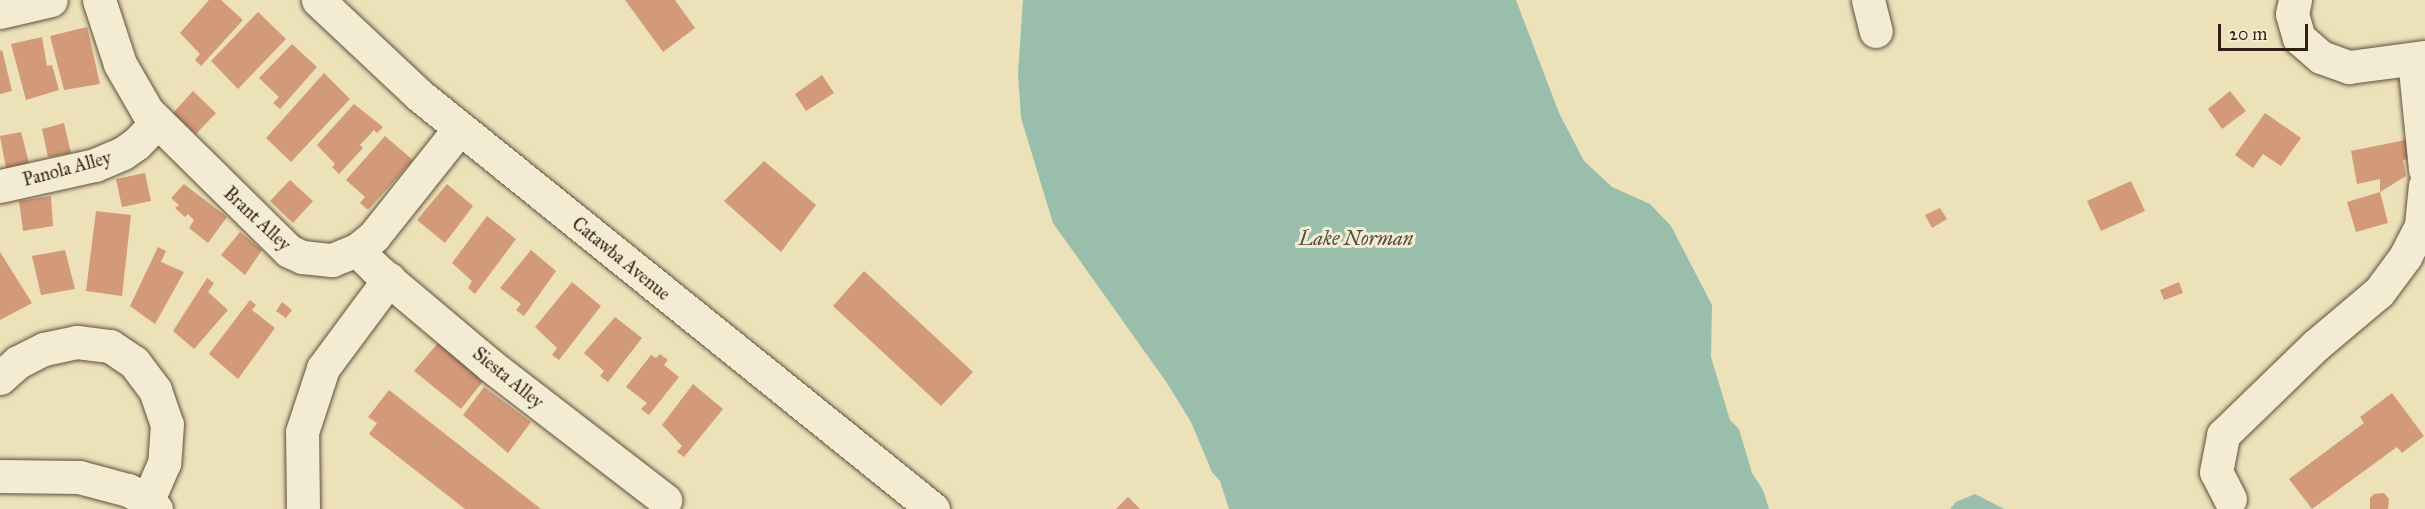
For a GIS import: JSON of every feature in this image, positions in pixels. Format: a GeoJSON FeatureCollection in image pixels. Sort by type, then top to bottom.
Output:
{"type":"FeatureCollection","features":[{"type":"Feature","properties":{"kind":"street"},"geometry":{"type":"LineString","coordinates":[[0,12],[51,0]]}},
{"type":"Feature","properties":{"kind":"street","name":"Brant Alley"},"geometry":{"type":"LineString","coordinates":[[99,0],[120,64],[147,111],[288,251],[302,257],[332,260],[357,250],[375,236],[460,128]]}},
{"type":"Feature","properties":{"kind":"street","name":"Catawba Avenue"},"geometry":{"type":"LineString","coordinates":[[318,0],[419,95],[933,509]]}},
{"type":"Feature","properties":{"kind":"street"},"geometry":{"type":"LineString","coordinates":[[2295,0],[2292,14],[2299,38],[2321,57],[2349,67],[2420,58],[2425,170]]}},
{"type":"Feature","properties":{"kind":"street","name":"Panola Alley"},"geometry":{"type":"LineString","coordinates":[[0,186],[95,165],[136,144],[157,122]]}},
{"type":"Feature","properties":{"kind":"street"},"geometry":{"type":"LineString","coordinates":[[2230,499],[2216,472],[2223,435],[2316,345],[2379,292],[2405,257],[2421,225],[2425,185]]}},
{"type":"Feature","properties":{"kind":"street","name":"Siesta Alley"},"geometry":{"type":"LineString","coordinates":[[357,250],[491,366],[664,500]]}},
{"type":"Feature","properties":{"kind":"street"},"geometry":{"type":"LineString","coordinates":[[304,509],[302,432],[323,368],[389,279]]}},
{"type":"Feature","properties":{"kind":"street"},"geometry":{"type":"LineString","coordinates":[[0,378],[18,362],[44,349],[77,342],[110,346],[134,362],[155,390],[167,424],[165,463],[152,505],[129,490],[80,477],[0,476]]}},
{"type":"Feature","properties":{"kind":"water","name":"Lake Norman"},"geometry":{"type":"Polygon","coordinates":[[[1023,0],[1516,0],[1559,113],[1584,161],[1612,187],[1650,204],[1671,226],[1712,305],[1711,357],[1730,420],[1739,429],[1752,473],[1763,490],[1769,509],[1229,509],[1220,481],[1212,472],[1191,422],[1167,383],[1053,223],[1021,118],[1018,73],[1023,0]]]}},
{"type":"Feature","properties":{"kind":"water"},"geometry":{"type":"Polygon","coordinates":[[[1975,494],[2004,509],[1950,509],[1956,502],[1975,494]]]}},
{"type":"Feature","properties":{"kind":"building"},"geometry":{"type":"Polygon","coordinates":[[[209,0],[221,0],[243,20],[201,66],[195,60],[200,54],[180,33],[209,0]]]}},
{"type":"Feature","properties":{"kind":"building"},"geometry":{"type":"Polygon","coordinates":[[[625,0],[675,0],[695,28],[663,52],[625,0]]]}},
{"type":"Feature","properties":{"kind":"building"},"geometry":{"type":"Polygon","coordinates":[[[258,12],[286,39],[238,89],[211,61],[258,12]]]}},
{"type":"Feature","properties":{"kind":"building"},"geometry":{"type":"Polygon","coordinates":[[[87,27],[100,84],[64,90],[50,36],[87,27]]]}},
{"type":"Feature","properties":{"kind":"building"},"geometry":{"type":"Polygon","coordinates":[[[42,37],[47,66],[52,65],[59,90],[26,100],[11,44],[42,37]]]}},
{"type":"Feature","properties":{"kind":"building"},"geometry":{"type":"Polygon","coordinates":[[[292,44],[317,67],[280,109],[273,103],[279,97],[259,78],[292,44]]]}},
{"type":"Feature","properties":{"kind":"building"},"geometry":{"type":"Polygon","coordinates":[[[2,50],[12,91],[0,94],[0,51],[2,50]]]}},
{"type":"Feature","properties":{"kind":"building"},"geometry":{"type":"Polygon","coordinates":[[[324,73],[350,99],[291,162],[266,138],[324,73]]]}},
{"type":"Feature","properties":{"kind":"building"},"geometry":{"type":"Polygon","coordinates":[[[822,75],[834,93],[806,111],[795,94],[822,75]]]}},
{"type":"Feature","properties":{"kind":"building"},"geometry":{"type":"Polygon","coordinates":[[[193,91],[216,113],[196,134],[173,113],[193,91]]]}},
{"type":"Feature","properties":{"kind":"building"},"geometry":{"type":"Polygon","coordinates":[[[2230,91],[2246,111],[2222,129],[2208,109],[2230,91]]]}},
{"type":"Feature","properties":{"kind":"building"},"geometry":{"type":"Polygon","coordinates":[[[354,104],[383,127],[377,133],[374,130],[360,145],[363,148],[339,174],[332,167],[335,164],[317,145],[354,104]]]}},
{"type":"Feature","properties":{"kind":"building"},"geometry":{"type":"Polygon","coordinates":[[[2265,113],[2301,138],[2281,166],[2263,154],[2253,168],[2235,155],[2265,113]]]}},
{"type":"Feature","properties":{"kind":"building"},"geometry":{"type":"Polygon","coordinates":[[[64,123],[71,153],[48,157],[42,129],[64,123]]]}},
{"type":"Feature","properties":{"kind":"building"},"geometry":{"type":"Polygon","coordinates":[[[21,132],[29,163],[6,168],[0,136],[21,132]]]}},
{"type":"Feature","properties":{"kind":"building"},"geometry":{"type":"Polygon","coordinates":[[[385,136],[413,160],[368,210],[360,203],[365,197],[346,180],[385,136]]]}},
{"type":"Feature","properties":{"kind":"building"},"geometry":{"type":"Polygon","coordinates":[[[2410,139],[2414,158],[2403,160],[2406,176],[2380,192],[2380,179],[2357,184],[2351,151],[2410,139]]]}},
{"type":"Feature","properties":{"kind":"building"},"geometry":{"type":"Polygon","coordinates":[[[764,161],[816,205],[781,252],[724,201],[764,161]]]}},
{"type":"Feature","properties":{"kind":"building"},"geometry":{"type":"Polygon","coordinates":[[[145,173],[151,201],[122,207],[116,179],[145,173]]]}},
{"type":"Feature","properties":{"kind":"building"},"geometry":{"type":"Polygon","coordinates":[[[290,180],[313,201],[293,223],[270,201],[290,180]]]}},
{"type":"Feature","properties":{"kind":"building"},"geometry":{"type":"Polygon","coordinates":[[[2131,181],[2145,211],[2101,231],[2087,201],[2131,181]]]}},
{"type":"Feature","properties":{"kind":"building"},"geometry":{"type":"Polygon","coordinates":[[[184,184],[227,217],[208,243],[189,228],[194,220],[188,214],[185,217],[175,208],[179,205],[171,198],[184,184]]]}},
{"type":"Feature","properties":{"kind":"building"},"geometry":{"type":"Polygon","coordinates":[[[447,184],[473,206],[445,243],[417,220],[447,184]]]}},
{"type":"Feature","properties":{"kind":"building"},"geometry":{"type":"Polygon","coordinates":[[[2380,192],[2388,223],[2356,232],[2347,202],[2380,192]]]}},
{"type":"Feature","properties":{"kind":"building"},"geometry":{"type":"Polygon","coordinates":[[[51,196],[53,226],[23,231],[19,201],[51,196]]]}},
{"type":"Feature","properties":{"kind":"building"},"geometry":{"type":"Polygon","coordinates":[[[1940,208],[1947,219],[1932,228],[1925,215],[1940,208]]]}},
{"type":"Feature","properties":{"kind":"building"},"geometry":{"type":"Polygon","coordinates":[[[96,211],[131,215],[122,296],[86,291],[96,211]]]}},
{"type":"Feature","properties":{"kind":"building"},"geometry":{"type":"Polygon","coordinates":[[[487,216],[516,239],[475,294],[468,288],[472,281],[452,263],[487,216]]]}},
{"type":"Feature","properties":{"kind":"building"},"geometry":{"type":"Polygon","coordinates":[[[240,232],[262,250],[245,275],[221,255],[240,232]]]}},
{"type":"Feature","properties":{"kind":"building"},"geometry":{"type":"Polygon","coordinates":[[[158,247],[166,251],[161,262],[184,272],[155,324],[130,306],[158,247]]]}},
{"type":"Feature","properties":{"kind":"building"},"geometry":{"type":"Polygon","coordinates":[[[65,250],[75,289],[41,295],[32,256],[65,250]]]}},
{"type":"Feature","properties":{"kind":"building"},"geometry":{"type":"Polygon","coordinates":[[[531,250],[556,271],[524,316],[516,310],[521,304],[500,288],[531,250]]]}},
{"type":"Feature","properties":{"kind":"building"},"geometry":{"type":"Polygon","coordinates":[[[0,252],[32,303],[0,320],[0,252]]]}},
{"type":"Feature","properties":{"kind":"building"},"geometry":{"type":"Polygon","coordinates":[[[864,271],[973,372],[941,406],[833,306],[864,271]]]}},
{"type":"Feature","properties":{"kind":"building"},"geometry":{"type":"Polygon","coordinates":[[[207,278],[214,283],[208,292],[228,310],[194,349],[173,331],[207,278]]]}},
{"type":"Feature","properties":{"kind":"building"},"geometry":{"type":"Polygon","coordinates":[[[572,282],[601,306],[559,360],[552,355],[557,348],[535,327],[572,282]]]}},
{"type":"Feature","properties":{"kind":"building"},"geometry":{"type":"Polygon","coordinates":[[[2179,282],[2183,293],[2164,300],[2160,290],[2179,282]]]}},
{"type":"Feature","properties":{"kind":"building"},"geometry":{"type":"Polygon","coordinates":[[[250,300],[256,305],[252,310],[275,328],[238,379],[209,354],[250,300]]]}},
{"type":"Feature","properties":{"kind":"building"},"geometry":{"type":"Polygon","coordinates":[[[282,302],[292,310],[286,318],[276,311],[282,302]]]}},
{"type":"Feature","properties":{"kind":"building"},"geometry":{"type":"Polygon","coordinates":[[[615,317],[642,338],[608,382],[600,376],[604,371],[584,353],[615,317]]]}},
{"type":"Feature","properties":{"kind":"building"},"geometry":{"type":"Polygon","coordinates":[[[438,343],[484,380],[461,409],[414,371],[438,343]]]}},
{"type":"Feature","properties":{"kind":"building"},"geometry":{"type":"Polygon","coordinates":[[[660,354],[668,360],[664,365],[679,377],[649,415],[641,409],[647,403],[626,387],[651,355],[656,358],[660,354]]]}},
{"type":"Feature","properties":{"kind":"building"},"geometry":{"type":"Polygon","coordinates":[[[693,384],[723,409],[684,457],[677,452],[682,446],[662,425],[693,384]]]}},
{"type":"Feature","properties":{"kind":"building"},"geometry":{"type":"Polygon","coordinates":[[[484,387],[531,422],[508,453],[463,415],[484,387]]]}},
{"type":"Feature","properties":{"kind":"building"},"geometry":{"type":"Polygon","coordinates":[[[389,390],[541,509],[465,509],[369,434],[377,423],[368,417],[389,390]]]}},
{"type":"Feature","properties":{"kind":"building"},"geometry":{"type":"Polygon","coordinates":[[[2392,393],[2424,436],[2402,453],[2397,447],[2312,509],[2289,479],[2364,423],[2360,417],[2392,393]]]}},
{"type":"Feature","properties":{"kind":"building"},"geometry":{"type":"Polygon","coordinates":[[[2384,493],[2389,499],[2388,509],[2370,509],[2370,498],[2374,494],[2384,493]]]}},
{"type":"Feature","properties":{"kind":"building"},"geometry":{"type":"Polygon","coordinates":[[[1128,497],[1140,509],[1116,509],[1128,497]]]}}]}
